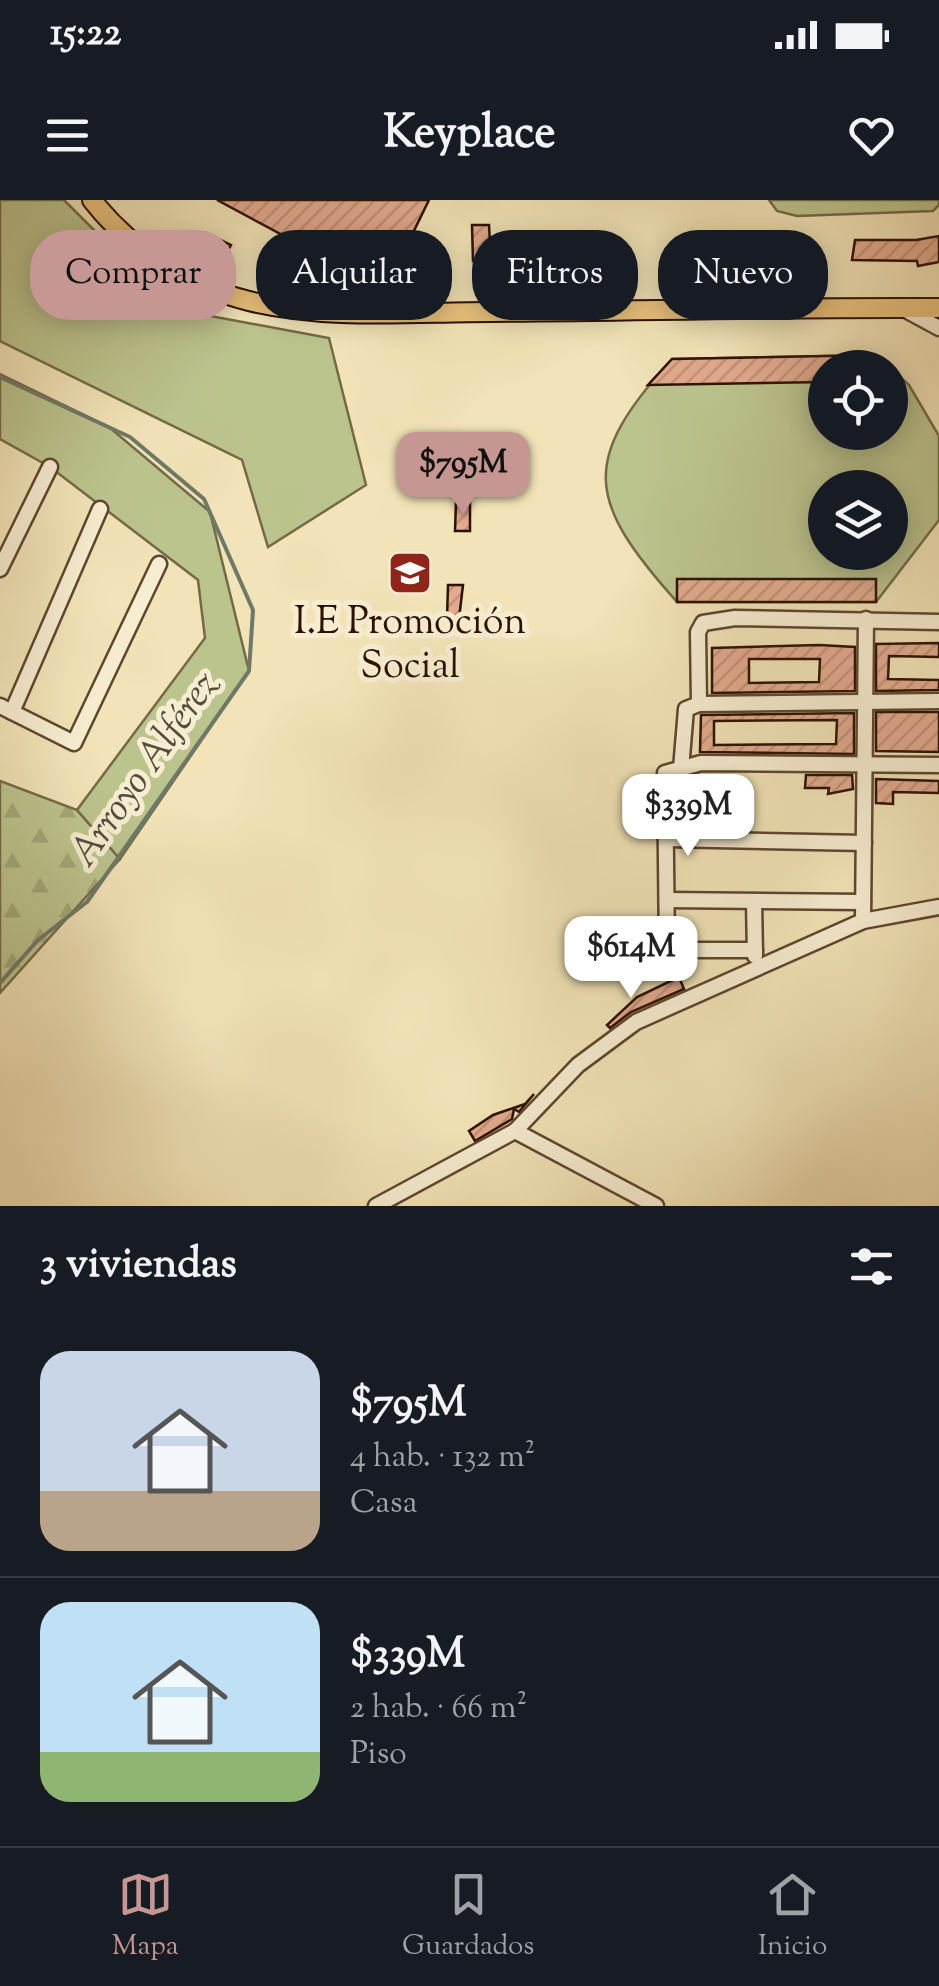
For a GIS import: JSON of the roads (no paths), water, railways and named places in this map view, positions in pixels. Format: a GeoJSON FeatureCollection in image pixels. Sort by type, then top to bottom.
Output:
{"type":"FeatureCollection","features":[{"type":"Feature","properties":{"kind":"main road"},"geometry":{"type":"LineString","coordinates":[[92,200],[125,237],[165,265],[244,300],[282,308],[451,312],[939,308]]}},
{"type":"Feature","properties":{"kind":"street"},"geometry":{"type":"LineString","coordinates":[[902,308],[939,328]]}},
{"type":"Feature","properties":{"kind":"street"},"geometry":{"type":"LineString","coordinates":[[0,568],[50,467]]}},
{"type":"Feature","properties":{"kind":"street"},"geometry":{"type":"LineString","coordinates":[[100,509],[6,709],[74,743],[158,564]]}},
{"type":"Feature","properties":{"kind":"street"},"geometry":{"type":"LineString","coordinates":[[698,704],[698,632],[703,622],[735,618],[939,622]]}},
{"type":"Feature","properties":{"kind":"street"},"geometry":{"type":"LineString","coordinates":[[863,921],[866,619]]}},
{"type":"Feature","properties":{"kind":"street"},"geometry":{"type":"LineString","coordinates":[[681,769],[686,710],[698,704],[939,702]]}},
{"type":"Feature","properties":{"kind":"street"},"geometry":{"type":"LineString","coordinates":[[755,950],[668,950],[665,773],[701,763],[939,766]]}},
{"type":"Feature","properties":{"kind":"street"},"geometry":{"type":"LineString","coordinates":[[666,840],[864,843]]}},
{"type":"Feature","properties":{"kind":"street"},"geometry":{"type":"LineString","coordinates":[[667,900],[863,902]]}},
{"type":"Feature","properties":{"kind":"street"},"geometry":{"type":"LineString","coordinates":[[754,901],[754,969]]}},
{"type":"Feature","properties":{"kind":"street"},"geometry":{"type":"LineString","coordinates":[[376,1206],[515,1131],[578,1066],[636,1022],[863,921],[939,907]]}},
{"type":"Feature","properties":{"kind":"street"},"geometry":{"type":"LineString","coordinates":[[515,1131],[656,1206]]}},
{"type":"Feature","properties":{"kind":"waterway","name":"Arroyo Alférez"},"geometry":{"type":"LineString","coordinates":[[0,377],[130,437],[204,499],[253,610],[249,671],[87,902],[38,940],[0,983]]}},
{"type":"Feature","properties":{"kind":"place","name":"I.E Promoción Social"},"geometry":{"type":"Point","coordinates":[410,573]}}]}
